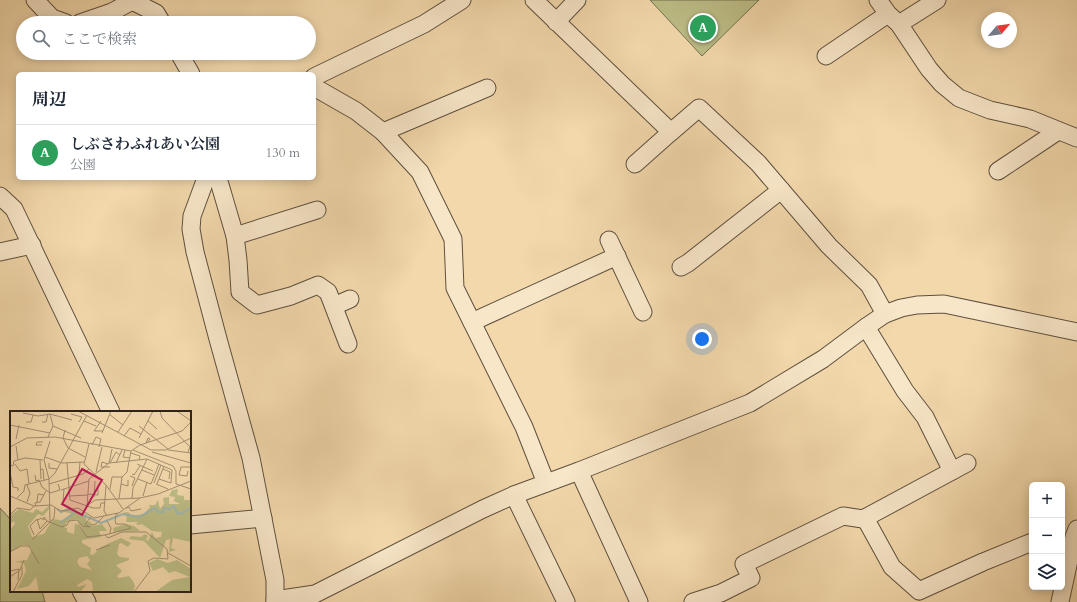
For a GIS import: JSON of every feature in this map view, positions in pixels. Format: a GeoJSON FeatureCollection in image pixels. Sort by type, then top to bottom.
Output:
{"type":"FeatureCollection","features":[{"type":"Feature","properties":{"kind":"street"},"geometry":{"type":"LineString","coordinates":[[35,0],[50,16]]}},
{"type":"Feature","properties":{"kind":"street"},"geometry":{"type":"LineString","coordinates":[[316,75],[424,24],[462,0]]}},
{"type":"Feature","properties":{"kind":"street"},"geometry":{"type":"LineString","coordinates":[[534,0],[671,132]]}},
{"type":"Feature","properties":{"kind":"street"},"geometry":{"type":"LineString","coordinates":[[556,22],[577,0]]}},
{"type":"Feature","properties":{"kind":"street"},"geometry":{"type":"LineString","coordinates":[[878,0],[929,69],[942,84],[959,98],[990,110],[1030,119],[1077,138]]}},
{"type":"Feature","properties":{"kind":"street"},"geometry":{"type":"LineString","coordinates":[[826,56],[893,19],[937,0]]}},
{"type":"Feature","properties":{"kind":"street"},"geometry":{"type":"LineString","coordinates":[[92,16],[109,6],[132,1],[156,13],[158,16]]}},
{"type":"Feature","properties":{"kind":"street"},"geometry":{"type":"LineString","coordinates":[[183,60],[190,72]]}},
{"type":"Feature","properties":{"kind":"street"},"geometry":{"type":"LineString","coordinates":[[382,132],[487,88]]}},
{"type":"Feature","properties":{"kind":"street"},"geometry":{"type":"LineString","coordinates":[[316,90],[356,111],[382,132],[420,172],[452,239],[455,288],[524,427],[546,483]]}},
{"type":"Feature","properties":{"kind":"street"},"geometry":{"type":"LineString","coordinates":[[636,164],[699,108],[758,163],[829,246],[869,285],[885,314]]}},
{"type":"Feature","properties":{"kind":"street"},"geometry":{"type":"LineString","coordinates":[[998,171],[1058,131]]}},
{"type":"Feature","properties":{"kind":"street"},"geometry":{"type":"LineString","coordinates":[[205,180],[192,216],[191,229],[195,252],[221,352],[252,458],[275,580],[275,601],[317,598],[483,509],[514,495],[579,471],[750,403],[822,359],[885,314],[901,308],[917,305],[944,304],[1077,332]]}},
{"type":"Feature","properties":{"kind":"street"},"geometry":{"type":"LineString","coordinates":[[219,180],[235,236],[240,292],[257,305],[291,296],[318,285],[328,292],[348,344]]}},
{"type":"Feature","properties":{"kind":"street"},"geometry":{"type":"LineString","coordinates":[[681,267],[781,190]]}},
{"type":"Feature","properties":{"kind":"street"},"geometry":{"type":"LineString","coordinates":[[0,196],[14,209],[111,411]]}},
{"type":"Feature","properties":{"kind":"street"},"geometry":{"type":"LineString","coordinates":[[235,236],[317,210]]}},
{"type":"Feature","properties":{"kind":"street"},"geometry":{"type":"LineString","coordinates":[[609,240],[643,312]]}},
{"type":"Feature","properties":{"kind":"street"},"geometry":{"type":"LineString","coordinates":[[0,252],[32,245]]}},
{"type":"Feature","properties":{"kind":"street"},"geometry":{"type":"LineString","coordinates":[[472,322],[617,256]]}},
{"type":"Feature","properties":{"kind":"street"},"geometry":{"type":"LineString","coordinates":[[334,306],[350,299]]}},
{"type":"Feature","properties":{"kind":"street"},"geometry":{"type":"LineString","coordinates":[[866,327],[905,391],[925,417],[952,471]]}},
{"type":"Feature","properties":{"kind":"street"},"geometry":{"type":"LineString","coordinates":[[693,602],[721,592],[752,578],[744,564],[843,516],[863,519],[967,463]]}},
{"type":"Feature","properties":{"kind":"street"},"geometry":{"type":"LineString","coordinates":[[579,471],[639,602]]}},
{"type":"Feature","properties":{"kind":"street"},"geometry":{"type":"LineString","coordinates":[[514,495],[566,602]]}},
{"type":"Feature","properties":{"kind":"street"},"geometry":{"type":"LineString","coordinates":[[191,525],[263,518]]}},
{"type":"Feature","properties":{"kind":"street"},"geometry":{"type":"LineString","coordinates":[[865,518],[892,567],[922,596],[983,562],[1029,543]]}},
{"type":"Feature","properties":{"kind":"street"},"geometry":{"type":"LineString","coordinates":[[1065,569],[1077,529]]}},
{"type":"Feature","properties":{"kind":"street"},"geometry":{"type":"LineString","coordinates":[[1060,602],[1062,590]]}},
{"type":"Feature","properties":{"kind":"street"},"geometry":{"type":"LineString","coordinates":[[82,592],[87,602]]}},
{"type":"Feature","properties":{"kind":"green space"},"geometry":{"type":"Polygon","coordinates":[[[650,0],[759,0],[702,56],[650,0]]]}},
{"type":"Feature","properties":{"kind":"green space"},"geometry":{"type":"Polygon","coordinates":[[[0,508],[10,519],[10,592],[42,592],[45,602],[0,602],[0,508]]]}},
{"type":"Feature","properties":{"kind":"place","name":"しぶさわふれあい公園"},"geometry":{"type":"Point","coordinates":[703,28]}}]}
